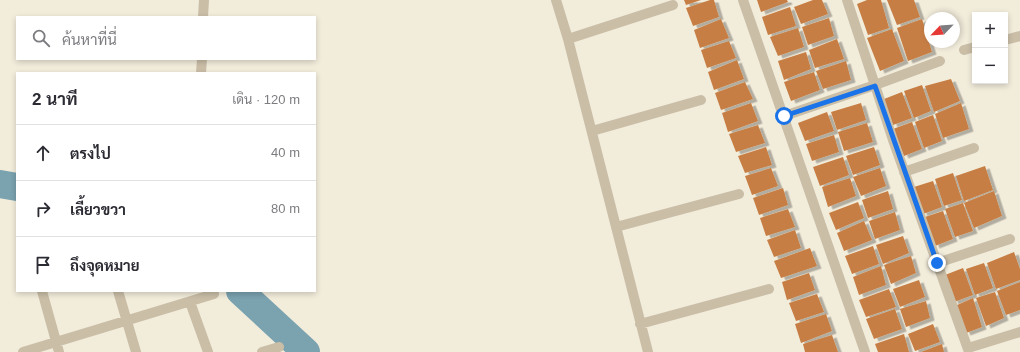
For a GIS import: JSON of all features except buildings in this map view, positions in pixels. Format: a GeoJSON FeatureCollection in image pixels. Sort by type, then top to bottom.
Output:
{"type":"FeatureCollection","features":[{"type":"Feature","properties":{"kind":"street"},"geometry":{"type":"LineString","coordinates":[[203,16],[204,0]]}},
{"type":"Feature","properties":{"kind":"street"},"geometry":{"type":"LineString","coordinates":[[556,0],[568,39],[648,352]]}},
{"type":"Feature","properties":{"kind":"street"},"geometry":{"type":"LineString","coordinates":[[743,0],[865,352]]}},
{"type":"Feature","properties":{"kind":"street"},"geometry":{"type":"LineString","coordinates":[[847,0],[904,172],[968,350],[1020,332]]}},
{"type":"Feature","properties":{"kind":"street"},"geometry":{"type":"LineString","coordinates":[[568,39],[673,5]]}},
{"type":"Feature","properties":{"kind":"street"},"geometry":{"type":"LineString","coordinates":[[1008,39],[1020,36]]}},
{"type":"Feature","properties":{"kind":"street"},"geometry":{"type":"LineString","coordinates":[[964,50],[972,48]]}},
{"type":"Feature","properties":{"kind":"street"},"geometry":{"type":"LineString","coordinates":[[202,60],[202,72]]}},
{"type":"Feature","properties":{"kind":"street"},"geometry":{"type":"LineString","coordinates":[[784,116],[875,86],[940,60]]}},
{"type":"Feature","properties":{"kind":"street"},"geometry":{"type":"LineString","coordinates":[[592,131],[701,100]]}},
{"type":"Feature","properties":{"kind":"street"},"geometry":{"type":"LineString","coordinates":[[904,172],[974,148]]}},
{"type":"Feature","properties":{"kind":"street"},"geometry":{"type":"LineString","coordinates":[[616,227],[739,194]]}},
{"type":"Feature","properties":{"kind":"street"},"geometry":{"type":"LineString","coordinates":[[937,263],[1010,238]]}},
{"type":"Feature","properties":{"kind":"street"},"geometry":{"type":"LineString","coordinates":[[640,324],[769,289]]}},
{"type":"Feature","properties":{"kind":"street"},"geometry":{"type":"LineString","coordinates":[[42,292],[57,347]]}},
{"type":"Feature","properties":{"kind":"street"},"geometry":{"type":"LineString","coordinates":[[118,292],[136,352]]}},
{"type":"Feature","properties":{"kind":"street"},"geometry":{"type":"LineString","coordinates":[[24,352],[57,347],[127,322],[214,294]]}},
{"type":"Feature","properties":{"kind":"street"},"geometry":{"type":"LineString","coordinates":[[190,302],[208,352]]}},
{"type":"Feature","properties":{"kind":"street"},"geometry":{"type":"LineString","coordinates":[[262,352],[279,347]]}},
{"type":"Feature","properties":{"kind":"waterway"},"geometry":{"type":"LineString","coordinates":[[0,184],[16,187]]}},
{"type":"Feature","properties":{"kind":"waterway"},"geometry":{"type":"LineString","coordinates":[[241,292],[306,352]]}},
{"type":"Feature","properties":{"kind":"route"},"geometry":{"type":"LineString","coordinates":[[784,116],[875,86],[937,263]]}}]}
